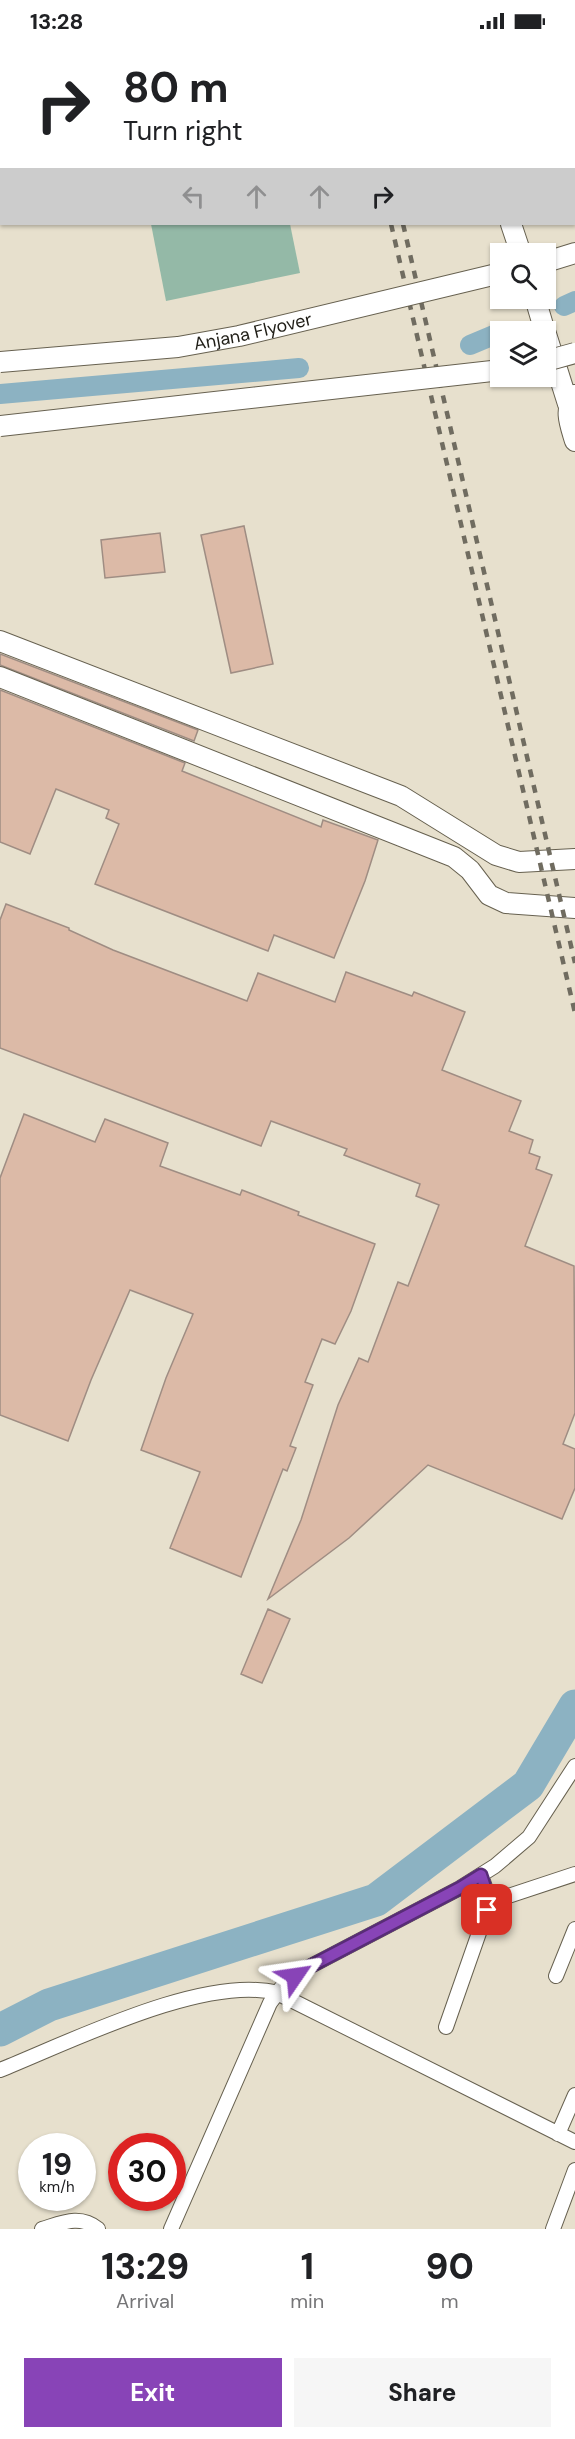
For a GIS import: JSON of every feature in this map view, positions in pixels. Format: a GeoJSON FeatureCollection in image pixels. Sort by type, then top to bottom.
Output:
{"type":"FeatureCollection","features":[{"type":"Feature","properties":{"kind":"main road"},"geometry":{"type":"LineString","coordinates":[[511,225],[517,243]]}},
{"type":"Feature","properties":{"kind":"main road"},"geometry":{"type":"LineString","coordinates":[[556,259],[575,254]]}},
{"type":"Feature","properties":{"kind":"main road","name":"Anjana Flyover"},"geometry":{"type":"LineString","coordinates":[[0,363],[178,347],[239,336],[490,276]]}},
{"type":"Feature","properties":{"kind":"main road"},"geometry":{"type":"LineString","coordinates":[[556,358],[575,353]]}},
{"type":"Feature","properties":{"kind":"main road"},"geometry":{"type":"LineString","coordinates":[[556,358],[572,399],[569,423],[575,441]]}},
{"type":"Feature","properties":{"kind":"main road"},"geometry":{"type":"LineString","coordinates":[[0,426],[490,371]]}},
{"type":"Feature","properties":{"kind":"main road"},"geometry":{"type":"LineString","coordinates":[[0,641],[401,796],[496,855],[519,862],[575,859]]}},
{"type":"Feature","properties":{"kind":"main road"},"geometry":{"type":"LineString","coordinates":[[0,677],[454,857],[470,870],[489,895],[506,903],[575,908]]}},
{"type":"Feature","properties":{"kind":"street"},"geometry":{"type":"LineString","coordinates":[[171,2229],[270,2003],[284,1984],[307,1968],[460,1888],[495,1866],[529,1837],[575,1766]]}},
{"type":"Feature","properties":{"kind":"street"},"geometry":{"type":"LineString","coordinates":[[446,2027],[487,1910],[488,1896],[481,1875]]}},
{"type":"Feature","properties":{"kind":"street"},"geometry":{"type":"LineString","coordinates":[[487,1903],[575,1875]]}},
{"type":"Feature","properties":{"kind":"street"},"geometry":{"type":"LineString","coordinates":[[556,1976],[575,1929]]}},
{"type":"Feature","properties":{"kind":"street"},"geometry":{"type":"LineString","coordinates":[[0,2070],[140,2013],[215,1991],[263,1989],[277,1993],[575,2142]]}},
{"type":"Feature","properties":{"kind":"street"},"geometry":{"type":"LineString","coordinates":[[558,2134],[575,2095]]}},
{"type":"Feature","properties":{"kind":"street"},"geometry":{"type":"LineString","coordinates":[[554,2229],[575,2170]]}},
{"type":"Feature","properties":{"kind":"street"},"geometry":{"type":"LineString","coordinates":[[42,2229],[71,2220],[82,2220],[98,2229]]}},
{"type":"Feature","properties":{"kind":"green space"},"geometry":{"type":"Polygon","coordinates":[[[151,225],[290,225],[300,273],[166,301],[151,225]]]}},
{"type":"Feature","properties":{"kind":"building"},"geometry":{"type":"Polygon","coordinates":[[[244,526],[273,664],[231,673],[201,535],[244,526]]]}},
{"type":"Feature","properties":{"kind":"building"},"geometry":{"type":"Polygon","coordinates":[[[160,533],[165,572],[105,578],[101,540],[160,533]]]}},
{"type":"Feature","properties":{"kind":"building"},"geometry":{"type":"Polygon","coordinates":[[[0,654],[198,730],[194,741],[0,665],[0,654]]]}},
{"type":"Feature","properties":{"kind":"building"},"geometry":{"type":"Polygon","coordinates":[[[0,690],[185,763],[182,771],[321,827],[323,820],[378,840],[365,881],[334,958],[274,935],[268,951],[95,884],[119,824],[106,818],[109,810],[56,789],[30,854],[0,842],[0,690]]]}},
{"type":"Feature","properties":{"kind":"building"},"geometry":{"type":"Polygon","coordinates":[[[6,904],[69,928],[113,950],[247,1001],[258,973],[335,1002],[346,972],[412,996],[414,992],[465,1012],[442,1070],[521,1101],[509,1131],[533,1140],[529,1153],[540,1157],[536,1169],[552,1175],[525,1246],[574,1266],[575,1413],[563,1444],[575,1449],[575,1488],[562,1519],[428,1465],[349,1538],[268,1599],[301,1520],[338,1405],[359,1358],[368,1362],[398,1282],[408,1286],[439,1205],[416,1196],[420,1184],[344,1155],[347,1149],[271,1121],[261,1146],[0,1048],[0,920],[6,904]]]}},
{"type":"Feature","properties":{"kind":"building"},"geometry":{"type":"Polygon","coordinates":[[[24,1114],[95,1142],[105,1119],[168,1143],[160,1166],[240,1195],[242,1190],[299,1212],[298,1215],[375,1244],[351,1311],[335,1344],[322,1339],[305,1382],[313,1385],[290,1446],[296,1448],[287,1471],[283,1469],[241,1577],[170,1548],[200,1472],[141,1450],[166,1378],[193,1314],[130,1290],[91,1380],[68,1441],[0,1415],[0,1178],[24,1114]]]}},
{"type":"Feature","properties":{"kind":"building"},"geometry":{"type":"Polygon","coordinates":[[[268,1609],[290,1619],[262,1683],[241,1674],[268,1609]]]}},
{"type":"Feature","properties":{"kind":"waterway"},"geometry":{"type":"LineString","coordinates":[[564,306],[575,301]]}},
{"type":"Feature","properties":{"kind":"waterway"},"geometry":{"type":"LineString","coordinates":[[470,345],[490,337]]}},
{"type":"Feature","properties":{"kind":"waterway"},"geometry":{"type":"LineString","coordinates":[[0,394],[299,368]]}},
{"type":"Feature","properties":{"kind":"waterway"},"geometry":{"type":"LineString","coordinates":[[0,2030],[49,2005],[376,1900],[528,1785],[575,1706]]}},
{"type":"Feature","properties":{"kind":"railway"},"geometry":{"type":"LineString","coordinates":[[391,225],[575,1013]]}},
{"type":"Feature","properties":{"kind":"railway"},"geometry":{"type":"LineString","coordinates":[[403,225],[575,963]]}},
{"type":"Feature","properties":{"kind":"route"},"geometry":{"type":"LineString","coordinates":[[295,1976],[481,1875],[488,1896],[487,1910]]}}]}
